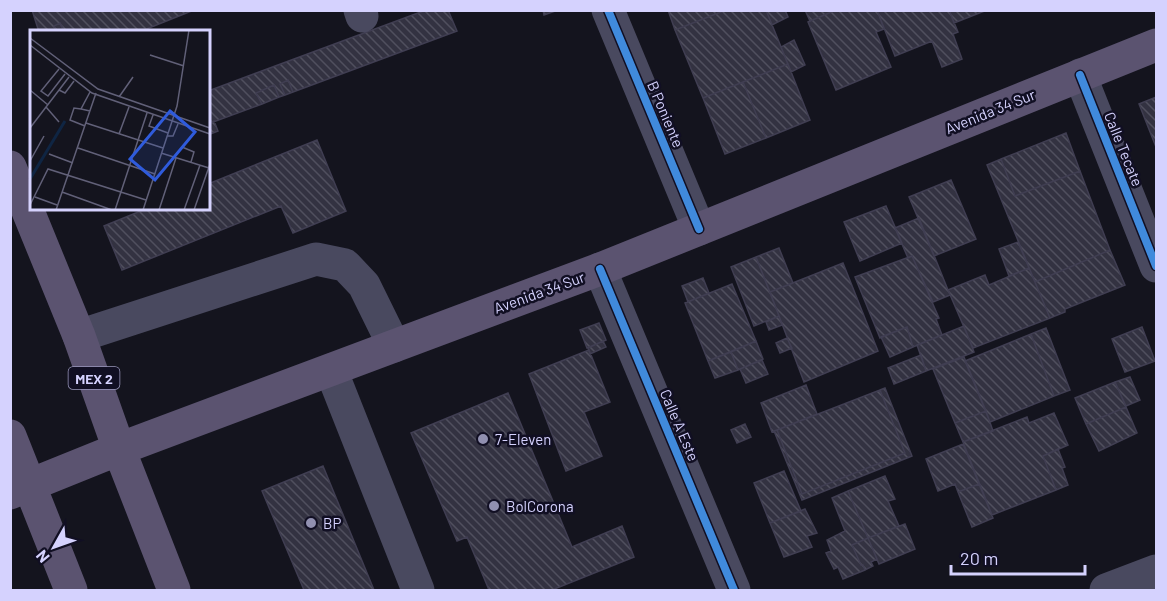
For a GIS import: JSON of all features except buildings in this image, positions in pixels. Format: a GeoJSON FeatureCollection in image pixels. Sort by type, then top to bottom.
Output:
{"type":"FeatureCollection","features":[{"type":"Feature","properties":{"kind":"main road","name":"Avenida 34 Sur"},"geometry":{"type":"LineString","coordinates":[[21,490],[119,449],[600,270],[1156,45]]}},
{"type":"Feature","properties":{"kind":"main road","name":"MEX 2"},"geometry":{"type":"LineString","coordinates":[[10,167],[80,336],[119,449],[174,591]]}},
{"type":"Feature","properties":{"kind":"main road"},"geometry":{"type":"LineString","coordinates":[[10,436],[21,490],[71,591]]}},
{"type":"Feature","properties":{"kind":"street","name":"B Poniente"},"geometry":{"type":"LineString","coordinates":[[608,10],[699,229]]}},
{"type":"Feature","properties":{"kind":"street","name":"Calle Tecate"},"geometry":{"type":"LineString","coordinates":[[1080,75],[1156,266]]}},
{"type":"Feature","properties":{"kind":"street"},"geometry":{"type":"LineString","coordinates":[[80,336],[316,259],[345,265],[364,285],[394,346]]}},
{"type":"Feature","properties":{"kind":"street","name":"Calle A Este"},"geometry":{"type":"LineString","coordinates":[[600,270],[734,591]]}},
{"type":"Feature","properties":{"kind":"street"},"geometry":{"type":"LineString","coordinates":[[331,370],[418,591]]}},
{"type":"Feature","properties":{"kind":"street"},"geometry":{"type":"LineString","coordinates":[[1106,591],[1156,571]]}},
{"type":"Feature","properties":{"kind":"cycle path"},"geometry":{"type":"LineString","coordinates":[[608,10],[699,229]]}},
{"type":"Feature","properties":{"kind":"cycle path"},"geometry":{"type":"LineString","coordinates":[[1080,75],[1156,266]]}},
{"type":"Feature","properties":{"kind":"cycle path"},"geometry":{"type":"LineString","coordinates":[[600,269],[734,590]]}},
{"type":"Feature","properties":{"kind":"place","name":"7-Eleven"},"geometry":{"type":"Point","coordinates":[483,439]}},
{"type":"Feature","properties":{"kind":"place","name":"BolCorona"},"geometry":{"type":"Point","coordinates":[494,506]}},
{"type":"Feature","properties":{"kind":"place","name":"BP"},"geometry":{"type":"Point","coordinates":[311,523]}}]}
